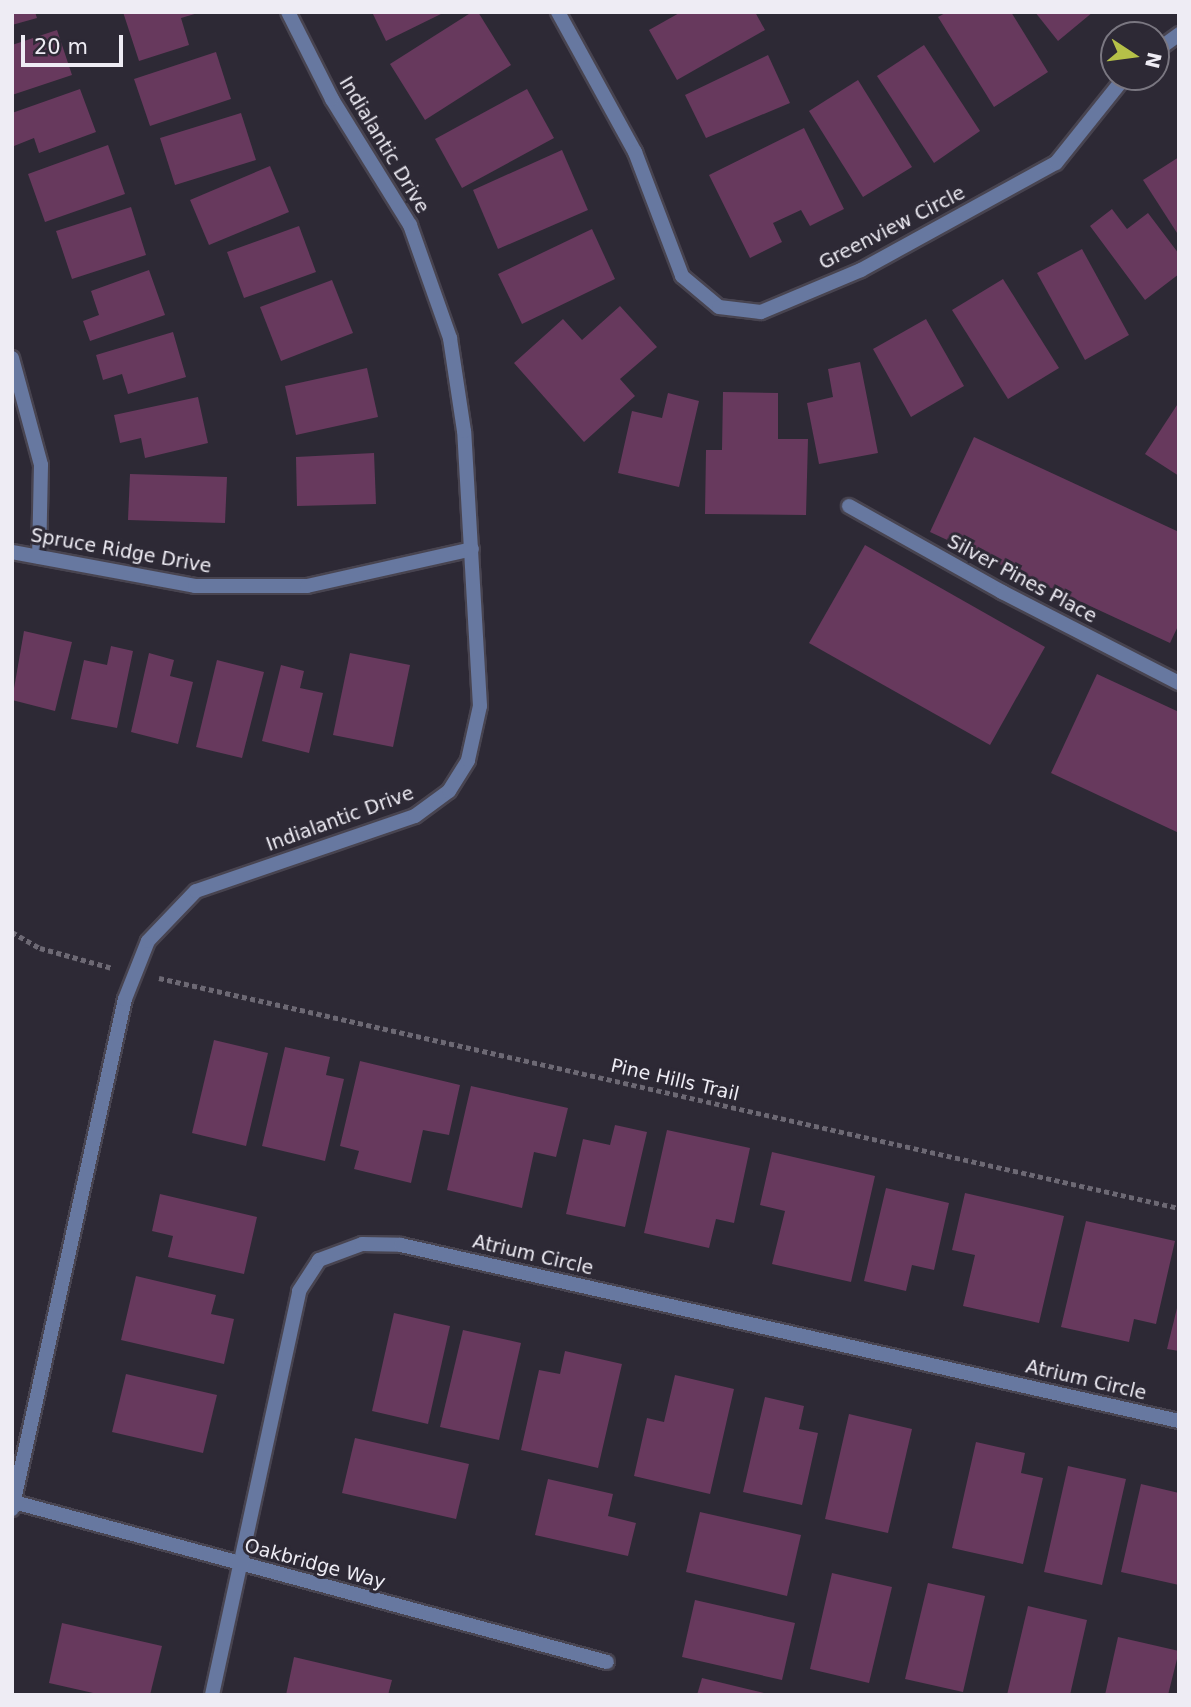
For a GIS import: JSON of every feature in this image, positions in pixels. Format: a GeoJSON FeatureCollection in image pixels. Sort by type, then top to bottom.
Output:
{"type":"FeatureCollection","features":[{"type":"Feature","properties":{"kind":"street","name":"Indialantic Drive"},"geometry":{"type":"LineString","coordinates":[[13,1504],[125,999],[148,941],[196,891],[415,816],[449,791],[468,760],[480,706],[464,430],[450,338],[410,225],[332,99],[288,12]]}},
{"type":"Feature","properties":{"kind":"street","name":"Greenview Circle"},"geometry":{"type":"LineString","coordinates":[[558,12],[635,152],[682,276],[719,307],[761,312],[861,270],[1056,163],[1114,91]]}},
{"type":"Feature","properties":{"kind":"street"},"geometry":{"type":"LineString","coordinates":[[12,358],[41,466],[39,557]]}},
{"type":"Feature","properties":{"kind":"street","name":"Silver Pines Place"},"geometry":{"type":"LineString","coordinates":[[849,506],[1002,592],[1179,682]]}},
{"type":"Feature","properties":{"kind":"street","name":"Spruce Ridge Drive"},"geometry":{"type":"LineString","coordinates":[[12,551],[195,586],[307,586],[472,549]]}},
{"type":"Feature","properties":{"kind":"street","name":"Atrium Circle"},"geometry":{"type":"LineString","coordinates":[[212,1695],[299,1291],[319,1260],[362,1244],[401,1245],[1179,1421]]}},
{"type":"Feature","properties":{"kind":"street","name":"Oakbridge Way"},"geometry":{"type":"LineString","coordinates":[[13,1504],[607,1662]]}},
{"type":"Feature","properties":{"kind":"path"},"geometry":{"type":"LineString","coordinates":[[12,932],[40,948],[112,968]]}},
{"type":"Feature","properties":{"kind":"path","name":"Pine Hills Trail"},"geometry":{"type":"LineString","coordinates":[[165,979],[1179,1208]]}},
{"type":"Feature","properties":{"kind":"building"},"geometry":{"type":"Polygon","coordinates":[[[12,12],[35,12],[37,18],[12,25],[12,12]]]}},
{"type":"Feature","properties":{"kind":"building"},"geometry":{"type":"Polygon","coordinates":[[[123,12],[198,13],[181,18],[189,45],[139,61],[123,12]]]}},
{"type":"Feature","properties":{"kind":"building"},"geometry":{"type":"Polygon","coordinates":[[[372,12],[445,12],[386,41],[372,12]]]}},
{"type":"Feature","properties":{"kind":"building"},"geometry":{"type":"Polygon","coordinates":[[[472,12],[478,12],[511,65],[425,120],[390,64],[472,12]]]}},
{"type":"Feature","properties":{"kind":"building"},"geometry":{"type":"Polygon","coordinates":[[[681,12],[755,12],[765,30],[677,80],[649,30],[681,12]]]}},
{"type":"Feature","properties":{"kind":"building"},"geometry":{"type":"Polygon","coordinates":[[[947,12],[1011,12],[1048,72],[994,107],[938,17],[947,12]]]}},
{"type":"Feature","properties":{"kind":"building"},"geometry":{"type":"Polygon","coordinates":[[[1035,12],[1093,12],[1058,41],[1035,12]]]}},
{"type":"Feature","properties":{"kind":"building"},"geometry":{"type":"Polygon","coordinates":[[[57,30],[72,75],[12,95],[12,45],[57,30]]]}},
{"type":"Feature","properties":{"kind":"building"},"geometry":{"type":"Polygon","coordinates":[[[924,45],[980,131],[934,163],[877,76],[924,45]]]}},
{"type":"Feature","properties":{"kind":"building"},"geometry":{"type":"Polygon","coordinates":[[[216,52],[231,99],[150,126],[134,79],[216,52]]]}},
{"type":"Feature","properties":{"kind":"building"},"geometry":{"type":"Polygon","coordinates":[[[768,55],[790,103],[706,138],[685,95],[768,55]]]}},
{"type":"Feature","properties":{"kind":"building"},"geometry":{"type":"Polygon","coordinates":[[[858,80],[912,167],[863,197],[809,111],[858,80]]]}},
{"type":"Feature","properties":{"kind":"building"},"geometry":{"type":"Polygon","coordinates":[[[80,89],[96,132],[39,153],[34,138],[14,146],[12,113],[80,89]]]}},
{"type":"Feature","properties":{"kind":"building"},"geometry":{"type":"Polygon","coordinates":[[[527,89],[554,138],[462,188],[435,139],[527,89]]]}},
{"type":"Feature","properties":{"kind":"building"},"geometry":{"type":"Polygon","coordinates":[[[241,113],[256,160],[175,185],[160,138],[241,113]]]}},
{"type":"Feature","properties":{"kind":"building"},"geometry":{"type":"Polygon","coordinates":[[[804,128],[844,209],[810,226],[801,210],[773,223],[782,242],[750,258],[709,175],[804,128]]]}},
{"type":"Feature","properties":{"kind":"building"},"geometry":{"type":"Polygon","coordinates":[[[108,145],[125,194],[45,222],[28,174],[108,145]]]}},
{"type":"Feature","properties":{"kind":"building"},"geometry":{"type":"Polygon","coordinates":[[[562,150],[588,210],[498,249],[473,190],[562,150]]]}},
{"type":"Feature","properties":{"kind":"building"},"geometry":{"type":"Polygon","coordinates":[[[1179,157],[1179,236],[1143,180],[1179,157]]]}},
{"type":"Feature","properties":{"kind":"building"},"geometry":{"type":"Polygon","coordinates":[[[270,166],[289,212],[209,245],[190,200],[270,166]]]}},
{"type":"Feature","properties":{"kind":"building"},"geometry":{"type":"Polygon","coordinates":[[[131,207],[146,255],[72,279],[56,231],[131,207]]]}},
{"type":"Feature","properties":{"kind":"building"},"geometry":{"type":"Polygon","coordinates":[[[1112,209],[1127,229],[1148,213],[1179,254],[1179,274],[1145,300],[1090,226],[1112,209]]]}},
{"type":"Feature","properties":{"kind":"building"},"geometry":{"type":"Polygon","coordinates":[[[299,226],[316,272],[244,298],[227,252],[299,226]]]}},
{"type":"Feature","properties":{"kind":"building"},"geometry":{"type":"Polygon","coordinates":[[[592,229],[615,279],[522,324],[498,274],[592,229]]]}},
{"type":"Feature","properties":{"kind":"building"},"geometry":{"type":"Polygon","coordinates":[[[1082,249],[1129,335],[1085,360],[1037,273],[1082,249]]]}},
{"type":"Feature","properties":{"kind":"building"},"geometry":{"type":"Polygon","coordinates":[[[149,270],[165,315],[90,341],[83,321],[99,315],[91,291],[149,270]]]}},
{"type":"Feature","properties":{"kind":"building"},"geometry":{"type":"Polygon","coordinates":[[[1003,279],[1059,368],[1008,399],[952,310],[1003,279]]]}},
{"type":"Feature","properties":{"kind":"building"},"geometry":{"type":"Polygon","coordinates":[[[332,280],[353,333],[281,361],[260,307],[332,280]]]}},
{"type":"Feature","properties":{"kind":"building"},"geometry":{"type":"Polygon","coordinates":[[[620,306],[657,347],[620,379],[635,396],[584,442],[514,363],[563,319],[582,340],[620,306]]]}},
{"type":"Feature","properties":{"kind":"building"},"geometry":{"type":"Polygon","coordinates":[[[926,319],[964,386],[911,417],[873,349],[926,319]]]}},
{"type":"Feature","properties":{"kind":"building"},"geometry":{"type":"Polygon","coordinates":[[[173,332],[186,377],[128,394],[122,374],[103,380],[96,355],[173,332]]]}},
{"type":"Feature","properties":{"kind":"building"},"geometry":{"type":"Polygon","coordinates":[[[860,362],[878,453],[819,464],[807,403],[833,397],[828,369],[860,362]]]}},
{"type":"Feature","properties":{"kind":"building"},"geometry":{"type":"Polygon","coordinates":[[[367,368],[378,417],[296,435],[285,386],[367,368]]]}},
{"type":"Feature","properties":{"kind":"building"},"geometry":{"type":"Polygon","coordinates":[[[723,392],[778,393],[778,439],[808,439],[806,515],[705,514],[706,450],[722,450],[723,392]]]}},
{"type":"Feature","properties":{"kind":"building"},"geometry":{"type":"Polygon","coordinates":[[[668,393],[699,401],[679,487],[618,473],[632,411],[662,418],[668,393]]]}},
{"type":"Feature","properties":{"kind":"building"},"geometry":{"type":"Polygon","coordinates":[[[198,397],[208,443],[145,458],[141,438],[120,443],[114,415],[198,397]]]}},
{"type":"Feature","properties":{"kind":"building"},"geometry":{"type":"Polygon","coordinates":[[[1179,402],[1179,476],[1145,454],[1179,402]]]}},
{"type":"Feature","properties":{"kind":"building"},"geometry":{"type":"Polygon","coordinates":[[[974,437],[1179,532],[1179,624],[1170,643],[930,532],[974,437]]]}},
{"type":"Feature","properties":{"kind":"building"},"geometry":{"type":"Polygon","coordinates":[[[374,453],[376,504],[297,506],[296,457],[374,453]]]}},
{"type":"Feature","properties":{"kind":"building"},"geometry":{"type":"Polygon","coordinates":[[[130,474],[227,477],[225,523],[128,520],[130,474]]]}},
{"type":"Feature","properties":{"kind":"building"},"geometry":{"type":"Polygon","coordinates":[[[865,545],[1045,647],[990,745],[809,643],[865,545]]]}},
{"type":"Feature","properties":{"kind":"building"},"geometry":{"type":"Polygon","coordinates":[[[24,631],[72,642],[55,711],[12,700],[24,631]]]}},
{"type":"Feature","properties":{"kind":"building"},"geometry":{"type":"Polygon","coordinates":[[[111,646],[133,651],[117,728],[71,719],[84,660],[107,665],[111,646]]]}},
{"type":"Feature","properties":{"kind":"building"},"geometry":{"type":"Polygon","coordinates":[[[149,653],[174,660],[170,676],[193,682],[178,744],[131,732],[149,653]]]}},
{"type":"Feature","properties":{"kind":"building"},"geometry":{"type":"Polygon","coordinates":[[[350,653],[410,665],[393,747],[333,735],[350,653]]]}},
{"type":"Feature","properties":{"kind":"building"},"geometry":{"type":"Polygon","coordinates":[[[217,660],[264,672],[242,758],[196,747],[217,660]]]}},
{"type":"Feature","properties":{"kind":"building"},"geometry":{"type":"Polygon","coordinates":[[[281,665],[304,671],[300,688],[323,693],[309,753],[262,741],[281,665]]]}},
{"type":"Feature","properties":{"kind":"building"},"geometry":{"type":"Polygon","coordinates":[[[1097,674],[1179,712],[1179,833],[1051,773],[1097,674]]]}},
{"type":"Feature","properties":{"kind":"building"},"geometry":{"type":"Polygon","coordinates":[[[214,1040],[268,1053],[246,1146],[192,1133],[214,1040]]]}},
{"type":"Feature","properties":{"kind":"building"},"geometry":{"type":"Polygon","coordinates":[[[285,1047],[330,1057],[326,1075],[344,1079],[325,1161],[262,1146],[285,1047]]]}},
{"type":"Feature","properties":{"kind":"building"},"geometry":{"type":"Polygon","coordinates":[[[360,1061],[460,1085],[449,1135],[423,1130],[411,1183],[354,1169],[359,1151],[340,1146],[360,1061]]]}},
{"type":"Feature","properties":{"kind":"building"},"geometry":{"type":"Polygon","coordinates":[[[471,1086],[568,1108],[556,1157],[534,1152],[522,1208],[447,1190],[471,1086]]]}},
{"type":"Feature","properties":{"kind":"building"},"geometry":{"type":"Polygon","coordinates":[[[615,1125],[647,1132],[625,1227],[566,1214],[583,1139],[610,1145],[615,1125]]]}},
{"type":"Feature","properties":{"kind":"building"},"geometry":{"type":"Polygon","coordinates":[[[667,1130],[750,1148],[734,1223],[716,1219],[709,1248],[644,1233],[667,1130]]]}},
{"type":"Feature","properties":{"kind":"building"},"geometry":{"type":"Polygon","coordinates":[[[772,1152],[875,1176],[851,1282],[772,1264],[785,1211],[760,1205],[772,1152]]]}},
{"type":"Feature","properties":{"kind":"building"},"geometry":{"type":"Polygon","coordinates":[[[886,1188],[949,1203],[934,1270],[912,1265],[906,1291],[864,1281],[886,1188]]]}},
{"type":"Feature","properties":{"kind":"building"},"geometry":{"type":"Polygon","coordinates":[[[965,1193],[1064,1216],[1039,1323],[963,1306],[975,1255],[952,1250],[965,1193]]]}},
{"type":"Feature","properties":{"kind":"building"},"geometry":{"type":"Polygon","coordinates":[[[160,1194],[257,1217],[244,1274],[168,1257],[173,1236],[152,1231],[160,1194]]]}},
{"type":"Feature","properties":{"kind":"building"},"geometry":{"type":"Polygon","coordinates":[[[1086,1221],[1175,1241],[1156,1324],[1134,1319],[1129,1342],[1061,1327],[1086,1221]]]}},
{"type":"Feature","properties":{"kind":"building"},"geometry":{"type":"Polygon","coordinates":[[[136,1276],[216,1295],[211,1314],[234,1319],[224,1364],[121,1340],[136,1276]]]}},
{"type":"Feature","properties":{"kind":"building"},"geometry":{"type":"Polygon","coordinates":[[[1179,1304],[1179,1351],[1167,1349],[1179,1304]]]}},
{"type":"Feature","properties":{"kind":"building"},"geometry":{"type":"Polygon","coordinates":[[[394,1313],[450,1326],[428,1424],[372,1411],[394,1313]]]}},
{"type":"Feature","properties":{"kind":"building"},"geometry":{"type":"Polygon","coordinates":[[[463,1330],[521,1343],[499,1440],[440,1427],[463,1330]]]}},
{"type":"Feature","properties":{"kind":"building"},"geometry":{"type":"Polygon","coordinates":[[[565,1351],[622,1364],[598,1468],[521,1450],[539,1370],[560,1374],[565,1351]]]}},
{"type":"Feature","properties":{"kind":"building"},"geometry":{"type":"Polygon","coordinates":[[[126,1374],[217,1395],[203,1453],[112,1432],[126,1374]]]}},
{"type":"Feature","properties":{"kind":"building"},"geometry":{"type":"Polygon","coordinates":[[[675,1375],[734,1389],[710,1494],[634,1476],[647,1418],[664,1422],[675,1375]]]}},
{"type":"Feature","properties":{"kind":"building"},"geometry":{"type":"Polygon","coordinates":[[[765,1397],[804,1406],[799,1429],[818,1433],[802,1505],[743,1492],[765,1397]]]}},
{"type":"Feature","properties":{"kind":"building"},"geometry":{"type":"Polygon","coordinates":[[[849,1414],[912,1429],[888,1533],[825,1519],[849,1414]]]}},
{"type":"Feature","properties":{"kind":"building"},"geometry":{"type":"Polygon","coordinates":[[[355,1438],[469,1464],[456,1519],[342,1493],[355,1438]]]}},
{"type":"Feature","properties":{"kind":"building"},"geometry":{"type":"Polygon","coordinates":[[[976,1442],[1025,1453],[1021,1473],[1043,1478],[1023,1564],[952,1548],[976,1442]]]}},
{"type":"Feature","properties":{"kind":"building"},"geometry":{"type":"Polygon","coordinates":[[[1068,1466],[1126,1479],[1102,1585],[1044,1572],[1068,1466]]]}},
{"type":"Feature","properties":{"kind":"building"},"geometry":{"type":"Polygon","coordinates":[[[548,1479],[613,1494],[608,1516],[636,1523],[628,1556],[535,1535],[548,1479]]]}},
{"type":"Feature","properties":{"kind":"building"},"geometry":{"type":"Polygon","coordinates":[[[1141,1484],[1179,1493],[1179,1585],[1121,1572],[1141,1484]]]}},
{"type":"Feature","properties":{"kind":"building"},"geometry":{"type":"Polygon","coordinates":[[[700,1512],[801,1535],[787,1596],[686,1572],[700,1512]]]}},
{"type":"Feature","properties":{"kind":"building"},"geometry":{"type":"Polygon","coordinates":[[[832,1573],[892,1587],[869,1683],[810,1669],[832,1573]]]}},
{"type":"Feature","properties":{"kind":"building"},"geometry":{"type":"Polygon","coordinates":[[[928,1583],[985,1596],[963,1692],[905,1679],[928,1583]]]}},
{"type":"Feature","properties":{"kind":"building"},"geometry":{"type":"Polygon","coordinates":[[[695,1600],[795,1623],[782,1680],[682,1657],[695,1600]]]}},
{"type":"Feature","properties":{"kind":"building"},"geometry":{"type":"Polygon","coordinates":[[[1028,1606],[1087,1620],[1070,1695],[1007,1695],[1028,1606]]]}},
{"type":"Feature","properties":{"kind":"building"},"geometry":{"type":"Polygon","coordinates":[[[62,1623],[162,1646],[150,1695],[102,1695],[49,1683],[62,1623]]]}},
{"type":"Feature","properties":{"kind":"building"},"geometry":{"type":"Polygon","coordinates":[[[1118,1637],[1179,1651],[1168,1695],[1105,1695],[1118,1637]]]}},
{"type":"Feature","properties":{"kind":"building"},"geometry":{"type":"Polygon","coordinates":[[[294,1657],[392,1680],[388,1695],[286,1695],[294,1657]]]}},
{"type":"Feature","properties":{"kind":"building"},"geometry":{"type":"Polygon","coordinates":[[[702,1678],[768,1694],[768,1695],[697,1695],[702,1678]]]}}]}
